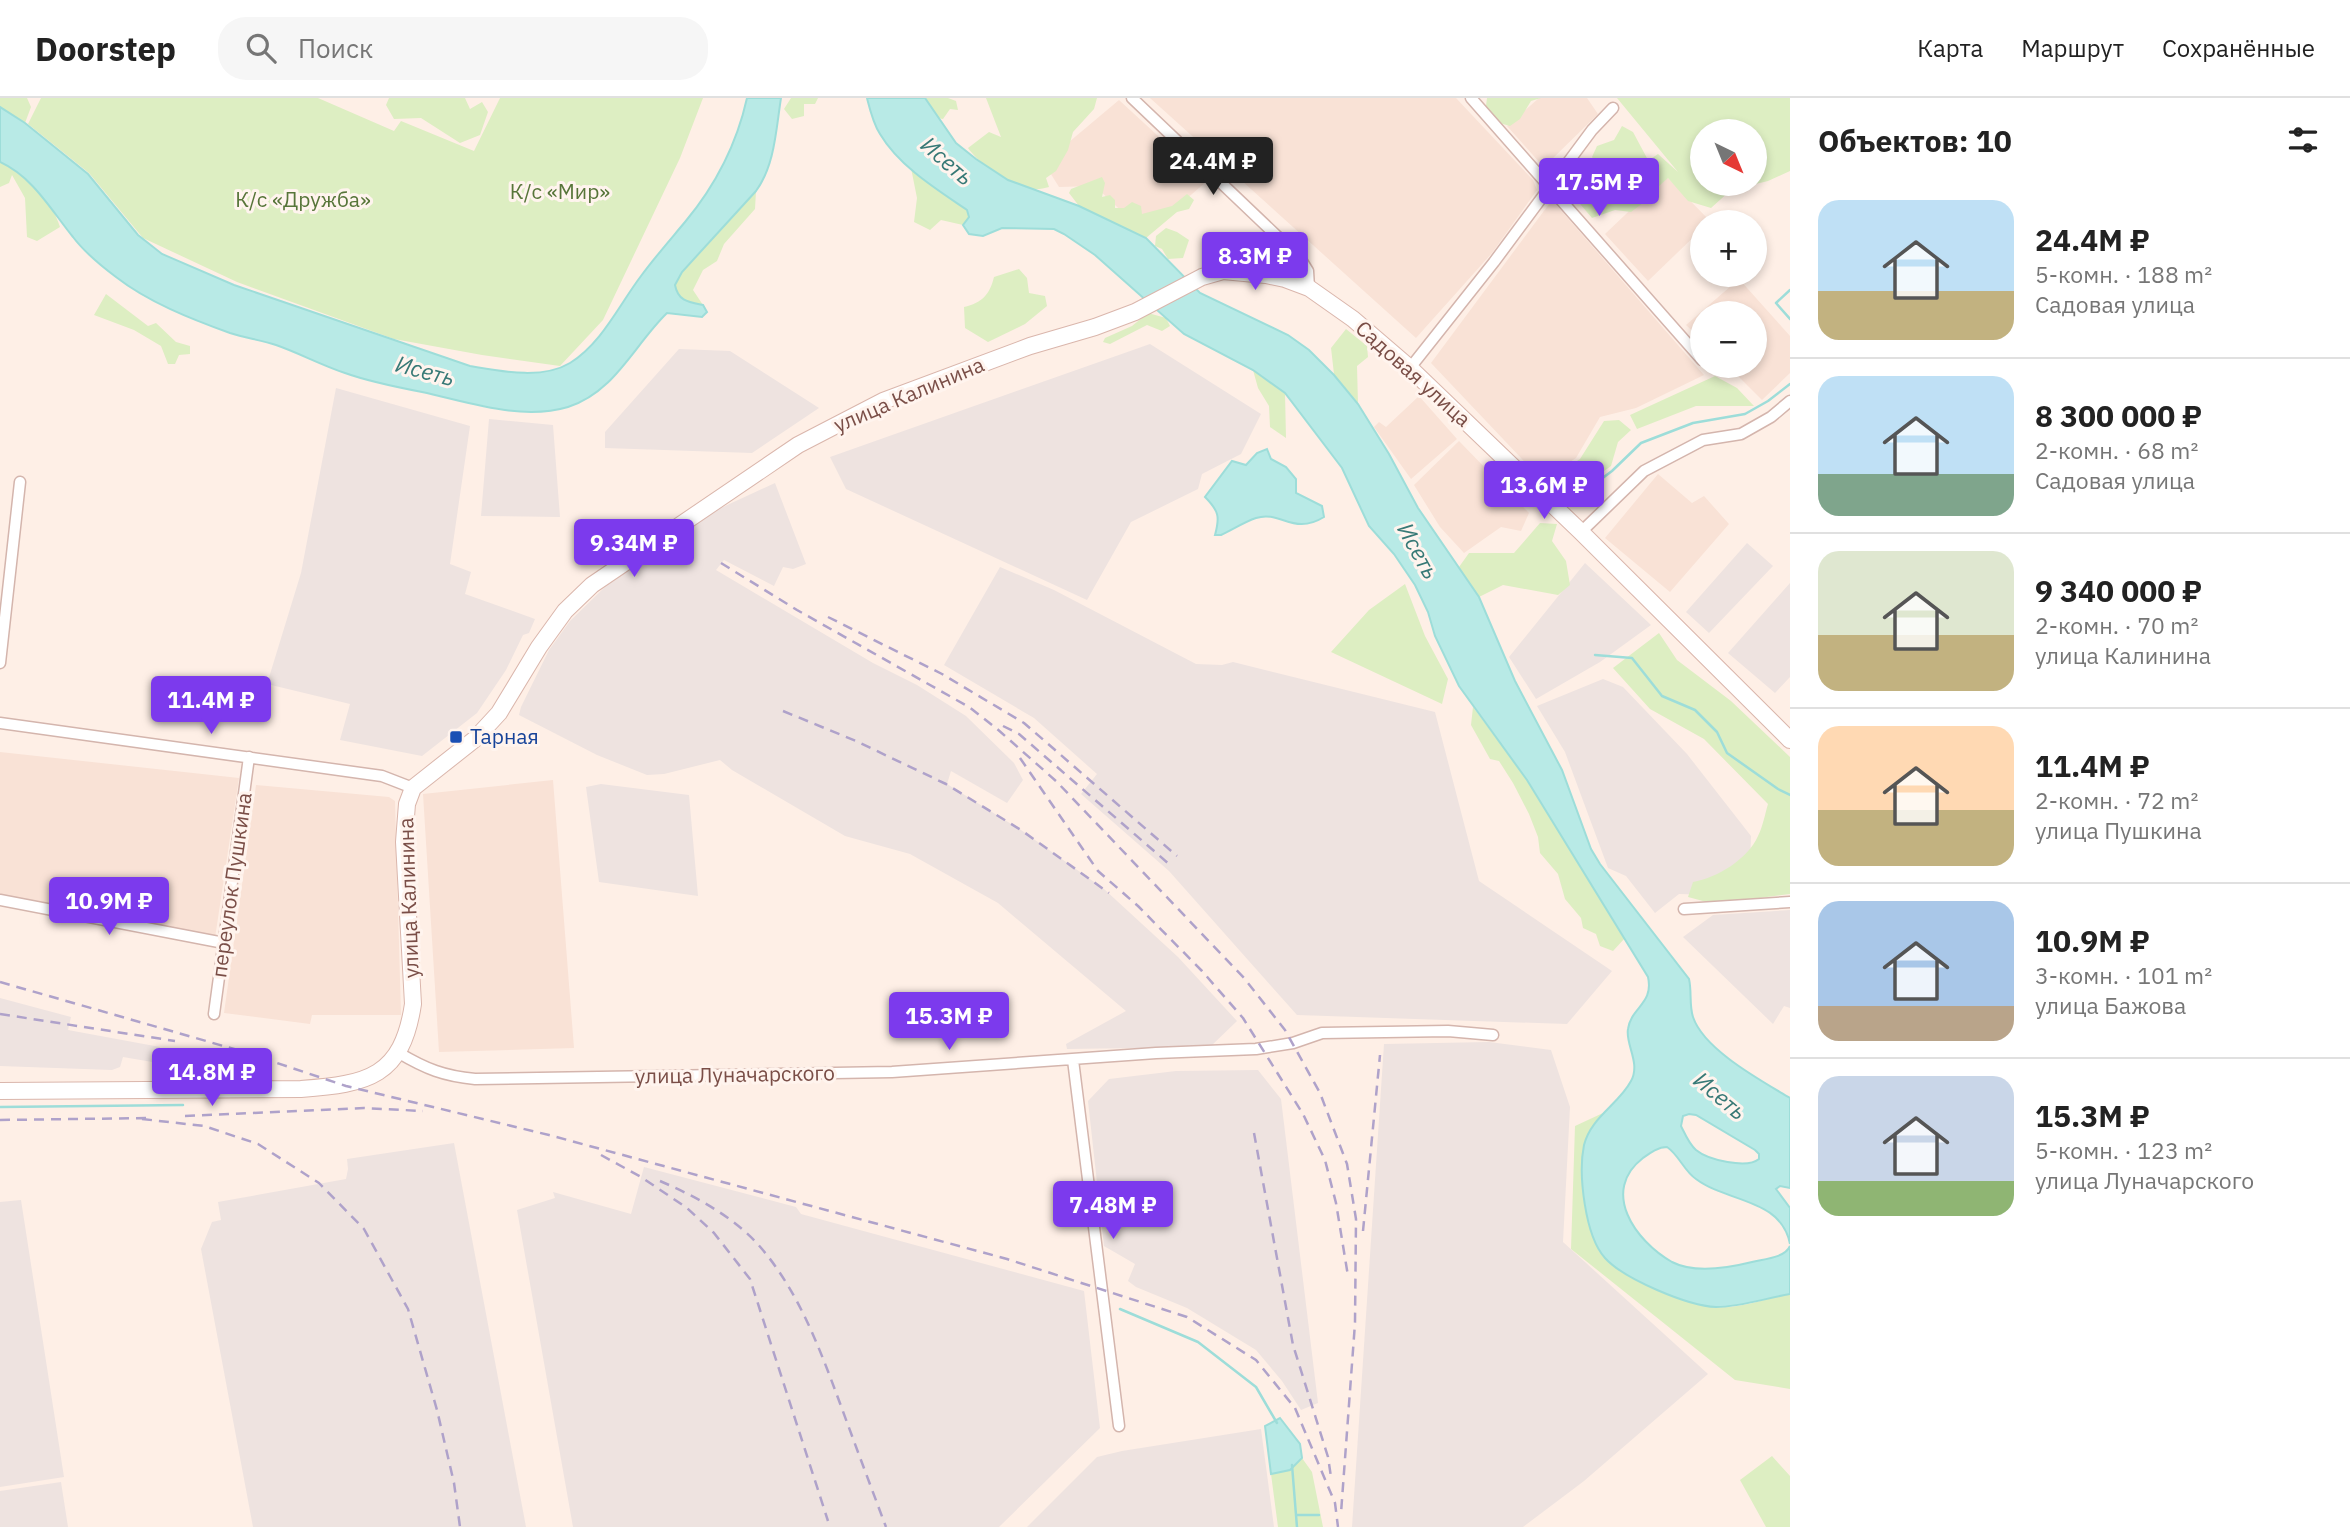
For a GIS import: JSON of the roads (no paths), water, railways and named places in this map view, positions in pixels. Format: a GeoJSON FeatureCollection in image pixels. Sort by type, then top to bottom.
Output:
{"type":"FeatureCollection","features":[{"type":"Feature","properties":{"kind":"main road","name":"Садовая улица"},"geometry":{"type":"LineString","coordinates":[[1202,277],[1223,271],[1285,279],[1309,289],[1353,319],[1410,368],[1581,532],[1790,740]]}},
{"type":"Feature","properties":{"kind":"main road","name":"улица Калинина"},"geometry":{"type":"LineString","coordinates":[[399,1053],[409,1030],[413,1004],[404,842],[407,804],[413,788],[475,739],[499,713],[539,647],[565,611],[592,585],[798,446],[883,401],[1007,354],[1135,312],[1202,277]]}},
{"type":"Feature","properties":{"kind":"main road"},"geometry":{"type":"LineString","coordinates":[[0,1091],[301,1089],[346,1086],[371,1076],[399,1053]]}},
{"type":"Feature","properties":{"kind":"street"},"geometry":{"type":"LineString","coordinates":[[1132,98],[1300,258],[1308,271],[1309,289]]}},
{"type":"Feature","properties":{"kind":"street"},"geometry":{"type":"LineString","coordinates":[[1471,98],[1690,346]]}},
{"type":"Feature","properties":{"kind":"street"},"geometry":{"type":"LineString","coordinates":[[1410,368],[1592,130],[1613,108]]}},
{"type":"Feature","properties":{"kind":"street"},"geometry":{"type":"LineString","coordinates":[[1581,532],[1644,471],[1703,440],[1741,434],[1771,417],[1790,401]]}},
{"type":"Feature","properties":{"kind":"street"},"geometry":{"type":"LineString","coordinates":[[0,663],[20,482]]}},
{"type":"Feature","properties":{"kind":"street"},"geometry":{"type":"LineString","coordinates":[[0,723],[382,776],[413,788]]}},
{"type":"Feature","properties":{"kind":"street","name":"переулок Пушкина"},"geometry":{"type":"LineString","coordinates":[[214,1014],[249,757]]}},
{"type":"Feature","properties":{"kind":"street"},"geometry":{"type":"LineString","coordinates":[[0,900],[224,943]]}},
{"type":"Feature","properties":{"kind":"street"},"geometry":{"type":"LineString","coordinates":[[1684,909],[1790,902]]}},
{"type":"Feature","properties":{"kind":"street","name":"улица Луначарского"},"geometry":{"type":"LineString","coordinates":[[399,1053],[448,1076],[475,1079],[892,1072],[1156,1053],[1256,1049],[1293,1043],[1322,1033],[1448,1031],[1493,1035]]}},
{"type":"Feature","properties":{"kind":"street"},"geometry":{"type":"LineString","coordinates":[[1073,1060],[1119,1426]]}},
{"type":"Feature","properties":{"kind":"water","name":"Исеть"},"geometry":{"type":"Polygon","coordinates":[[[747,98],[781,98],[774,146],[767,170],[756,191],[682,272],[675,285],[681,298],[703,305],[707,312],[702,317],[667,313],[623,366],[599,390],[568,407],[550,411],[513,411],[373,382],[276,345],[230,333],[170,309],[128,286],[88,254],[32,185],[12,168],[0,162],[0,107],[25,123],[88,174],[138,235],[162,254],[234,285],[470,366],[534,373],[570,363],[601,334],[641,276],[706,194],[731,148],[747,98]]]}},
{"type":"Feature","properties":{"kind":"water","name":"Исеть"},"geometry":{"type":"Polygon","coordinates":[[[867,98],[925,98],[956,143],[976,159],[1008,180],[1079,206],[1146,238],[1200,293],[1288,335],[1309,350],[1358,404],[1418,508],[1479,597],[1515,681],[1562,770],[1591,849],[1689,979],[1693,1017],[1699,1029],[1721,1053],[1790,1098],[1790,1188],[1780,1186],[1776,1189],[1790,1208],[1790,1244],[1785,1229],[1776,1218],[1752,1203],[1709,1187],[1696,1179],[1667,1147],[1657,1149],[1643,1158],[1630,1171],[1624,1185],[1624,1200],[1635,1229],[1658,1253],[1672,1262],[1691,1268],[1722,1268],[1768,1259],[1779,1256],[1790,1246],[1790,1294],[1735,1306],[1716,1307],[1690,1302],[1626,1274],[1605,1258],[1598,1248],[1585,1204],[1582,1172],[1584,1145],[1593,1126],[1620,1097],[1634,1074],[1628,1029],[1633,1015],[1648,993],[1648,977],[1527,780],[1459,686],[1415,585],[1394,554],[1369,526],[1342,468],[1285,393],[1253,370],[1184,334],[1095,255],[1064,234],[1054,229],[1002,228],[983,236],[969,234],[963,225],[969,217],[967,210],[919,176],[888,146],[878,130],[867,98]],[[1696,1115],[1683,1116],[1681,1126],[1696,1150],[1728,1162],[1746,1163],[1759,1159],[1755,1150],[1696,1115]]]}},
{"type":"Feature","properties":{"kind":"water"},"geometry":{"type":"Polygon","coordinates":[[[1267,449],[1271,459],[1286,467],[1296,479],[1296,493],[1322,506],[1324,517],[1313,522],[1295,524],[1265,516],[1221,535],[1215,535],[1217,514],[1205,497],[1232,461],[1246,465],[1257,453],[1267,449]]]}},
{"type":"Feature","properties":{"kind":"water"},"geometry":{"type":"Polygon","coordinates":[[[1280,1418],[1300,1444],[1302,1458],[1290,1470],[1271,1474],[1265,1426],[1280,1418]]]}},
{"type":"Feature","properties":{"kind":"waterway"},"geometry":{"type":"LineString","coordinates":[[1790,290],[1776,303],[1790,319]]}},
{"type":"Feature","properties":{"kind":"waterway"},"geometry":{"type":"LineString","coordinates":[[1572,501],[1612,471],[1641,443],[1693,423],[1745,414],[1790,384]]}},
{"type":"Feature","properties":{"kind":"waterway"},"geometry":{"type":"LineString","coordinates":[[1595,655],[1632,658],[1662,696],[1695,710],[1717,732],[1727,753],[1790,795]]}},
{"type":"Feature","properties":{"kind":"waterway"},"geometry":{"type":"LineString","coordinates":[[0,1107],[183,1105]]}},
{"type":"Feature","properties":{"kind":"waterway"},"geometry":{"type":"LineString","coordinates":[[1120,1309],[1198,1342],[1256,1387],[1277,1423]]}},
{"type":"Feature","properties":{"kind":"waterway"},"geometry":{"type":"LineString","coordinates":[[1292,1465],[1296,1515]]}},
{"type":"Feature","properties":{"kind":"waterway"},"geometry":{"type":"LineString","coordinates":[[1297,1527],[1296,1515],[1319,1515]]}},
{"type":"Feature","properties":{"kind":"railway"},"geometry":{"type":"LineString","coordinates":[[721,563],[797,610],[969,707],[996,728],[1056,781],[1244,978],[1285,1030],[1320,1093],[1347,1164],[1356,1219],[1355,1323],[1341,1513]]}},
{"type":"Feature","properties":{"kind":"railway"},"geometry":{"type":"LineString","coordinates":[[828,617],[942,674],[1024,723],[1177,856]]}},
{"type":"Feature","properties":{"kind":"railway"},"geometry":{"type":"LineString","coordinates":[[783,711],[856,741],[946,784],[1021,830],[1109,893]]}},
{"type":"Feature","properties":{"kind":"railway"},"geometry":{"type":"LineString","coordinates":[[1003,726],[1019,734],[1169,864]]}},
{"type":"Feature","properties":{"kind":"railway"},"geometry":{"type":"LineString","coordinates":[[1020,758],[1098,871],[1138,906],[1202,971],[1243,1018],[1303,1114],[1325,1160],[1336,1203],[1348,1276]]}},
{"type":"Feature","properties":{"kind":"railway"},"geometry":{"type":"LineString","coordinates":[[0,982],[241,1051],[346,1086],[549,1135],[1007,1259],[1187,1317],[1256,1360],[1295,1408],[1335,1503],[1338,1527]]}},
{"type":"Feature","properties":{"kind":"railway"},"geometry":{"type":"LineString","coordinates":[[0,1014],[175,1041]]}},
{"type":"Feature","properties":{"kind":"railway"},"geometry":{"type":"LineString","coordinates":[[1363,1231],[1380,1055]]}},
{"type":"Feature","properties":{"kind":"railway"},"geometry":{"type":"LineString","coordinates":[[185,1116],[364,1108],[423,1111]]}},
{"type":"Feature","properties":{"kind":"railway"},"geometry":{"type":"LineString","coordinates":[[0,1120],[150,1118]]}},
{"type":"Feature","properties":{"kind":"railway"},"geometry":{"type":"LineString","coordinates":[[142,1119],[204,1126],[258,1144],[319,1183],[364,1229],[408,1309],[437,1410],[454,1483],[460,1527]]}},
{"type":"Feature","properties":{"kind":"railway"},"geometry":{"type":"LineString","coordinates":[[1254,1133],[1293,1345],[1328,1457],[1331,1477]]}},
{"type":"Feature","properties":{"kind":"railway"},"geometry":{"type":"LineString","coordinates":[[601,1155],[641,1177],[687,1208],[714,1233],[750,1279],[828,1521]]}},
{"type":"Feature","properties":{"kind":"railway"},"geometry":{"type":"LineString","coordinates":[[660,1181],[702,1201],[728,1218],[762,1249],[788,1285],[817,1344],[886,1527]]}},
{"type":"Feature","properties":{"kind":"place","name":"Тарная"},"geometry":{"type":"Point","coordinates":[456,737]}},
{"type":"Feature","properties":{"kind":"park label","name":"К/с «Мир»"},"geometry":{"type":"Point","coordinates":[560,192]}},
{"type":"Feature","properties":{"kind":"park label","name":"К/с «Дружба»"},"geometry":{"type":"Point","coordinates":[303,200]}}]}
